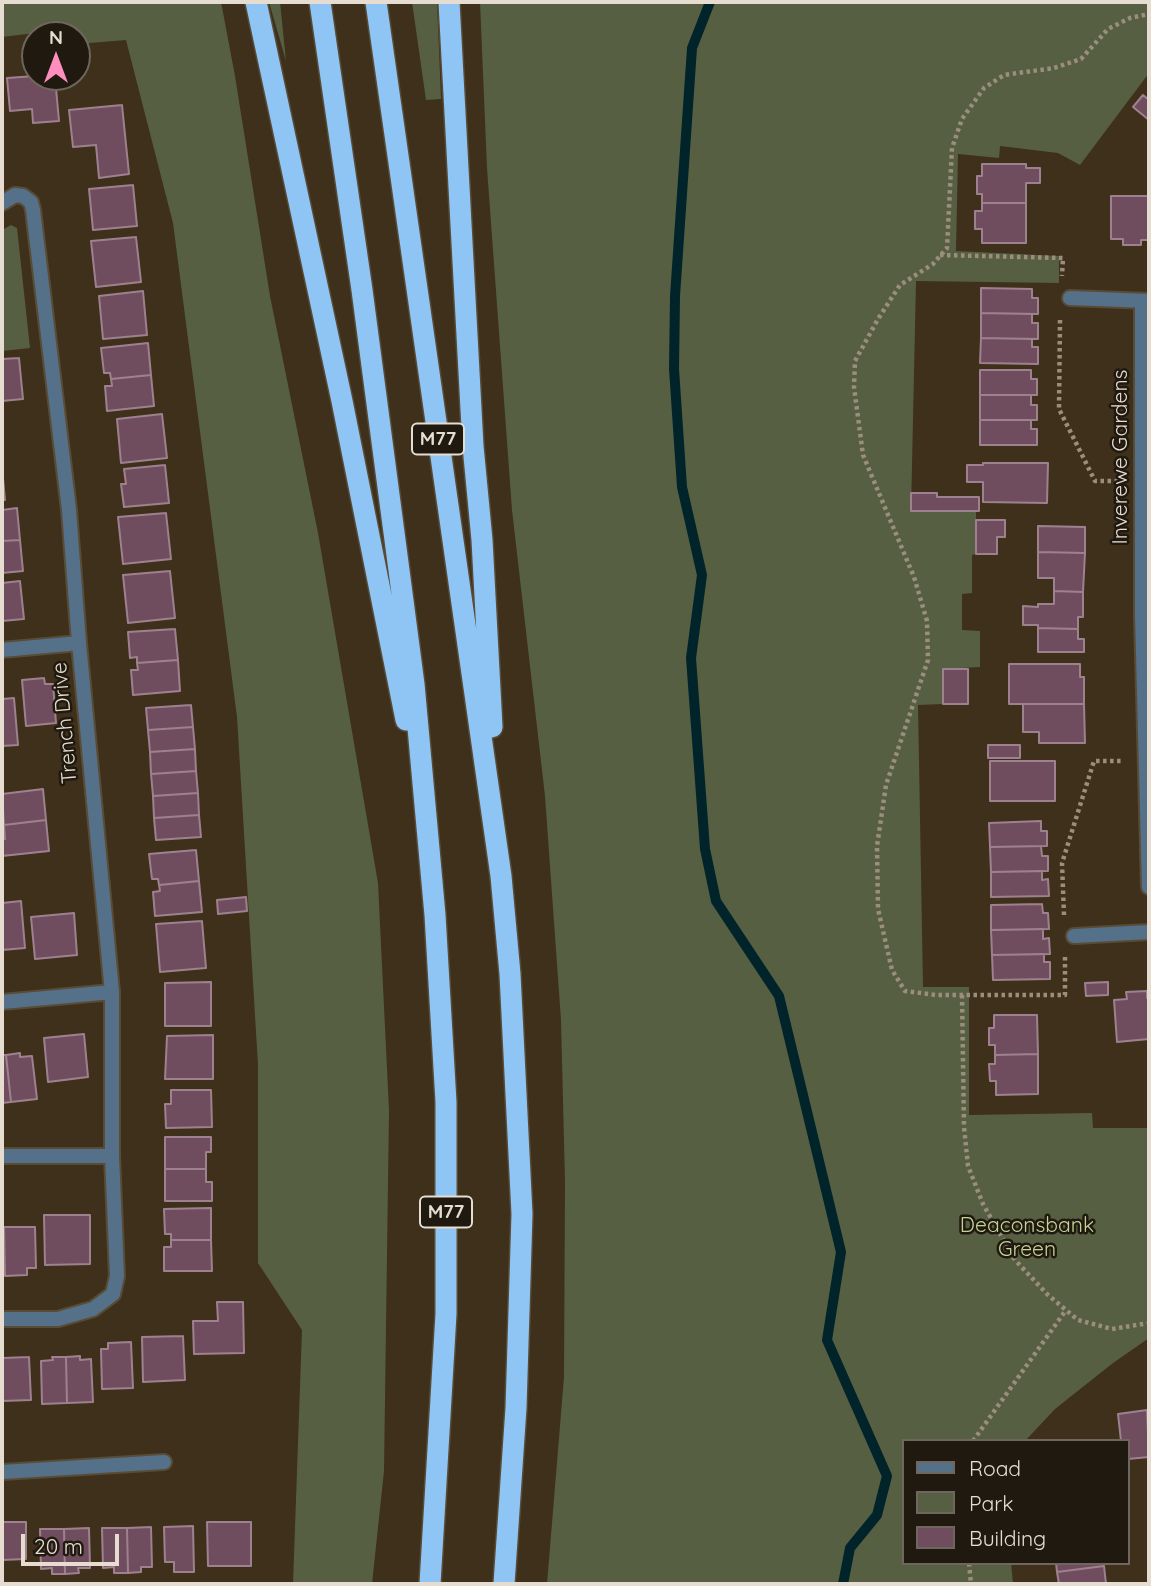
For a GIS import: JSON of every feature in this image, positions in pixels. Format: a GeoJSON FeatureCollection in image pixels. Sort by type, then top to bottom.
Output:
{"type":"FeatureCollection","features":[{"type":"Feature","properties":{"kind":"highway","name":"M77"},"geometry":{"type":"LineString","coordinates":[[256,2],[342,401],[430,839]]}},
{"type":"Feature","properties":{"kind":"highway","name":"M77"},"geometry":{"type":"LineString","coordinates":[[320,2],[389,486],[430,839],[446,1102],[447,1169],[446,1314],[430,1584]]}},
{"type":"Feature","properties":{"kind":"highway","name":"M77"},"geometry":{"type":"LineString","coordinates":[[376,2],[500,876],[510,974],[522,1214],[516,1408],[504,1584]]}},
{"type":"Feature","properties":{"kind":"highway","name":"M77"},"geometry":{"type":"LineString","coordinates":[[449,2],[500,876]]}},
{"type":"Feature","properties":{"kind":"street","name":"Trench Drive"},"geometry":{"type":"LineString","coordinates":[[2,203],[15,195],[23,195],[31,202],[33,210],[69,510],[112,992],[112,1156],[117,1276],[113,1294],[93,1309],[58,1319],[2,1319]]}},
{"type":"Feature","properties":{"kind":"street","name":"Inverewe Gardens"},"geometry":{"type":"LineString","coordinates":[[1070,298],[1145,301],[1142,481],[1149,887]]}},
{"type":"Feature","properties":{"kind":"street"},"geometry":{"type":"LineString","coordinates":[[2,650],[79,643]]}},
{"type":"Feature","properties":{"kind":"street"},"geometry":{"type":"LineString","coordinates":[[1069,936],[1149,932]]}},
{"type":"Feature","properties":{"kind":"street"},"geometry":{"type":"LineString","coordinates":[[2,1002],[112,992]]}},
{"type":"Feature","properties":{"kind":"street"},"geometry":{"type":"LineString","coordinates":[[2,1156],[112,1156]]}},
{"type":"Feature","properties":{"kind":"street"},"geometry":{"type":"LineString","coordinates":[[2,1472],[164,1462]]}},
{"type":"Feature","properties":{"kind":"path"},"geometry":{"type":"LineString","coordinates":[[1146,761],[1094,761],[1062,863],[1069,936],[1065,995],[936,995],[905,990],[892,970],[878,909],[877,846],[886,785],[928,660],[927,621],[915,576],[863,455],[854,387],[855,361],[900,285],[933,264],[947,248],[952,148],[962,118],[984,88],[1004,75],[1054,68],[1081,59],[1108,29],[1130,18],[1149,14]]}},
{"type":"Feature","properties":{"kind":"path"},"geometry":{"type":"LineString","coordinates":[[940,255],[1063,258],[1061,284]]}},
{"type":"Feature","properties":{"kind":"path"},"geometry":{"type":"LineString","coordinates":[[1060,311],[1059,408],[1095,481],[1142,481]]}},
{"type":"Feature","properties":{"kind":"path"},"geometry":{"type":"LineString","coordinates":[[961,995],[964,1127],[968,1166],[983,1203],[1015,1261],[1048,1295],[1078,1320],[1112,1329],[1149,1323]]}},
{"type":"Feature","properties":{"kind":"path"},"geometry":{"type":"LineString","coordinates":[[973,1439],[1066,1310]]}},
{"type":"Feature","properties":{"kind":"path"},"geometry":{"type":"LineString","coordinates":[[969,1565],[971,1584]]}},
{"type":"Feature","properties":{"kind":"green space"},"geometry":{"type":"Polygon","coordinates":[[[2,2],[221,2],[270,296],[318,533],[378,883],[389,1110],[384,1471],[372,1584],[293,1584],[302,1330],[258,1263],[258,1065],[237,717],[173,223],[126,40],[91,43],[91,21],[21,21],[21,35],[2,37],[2,2]]]}},
{"type":"Feature","properties":{"kind":"green space"},"geometry":{"type":"Polygon","coordinates":[[[269,2],[280,2],[286,61],[269,2]]]}},
{"type":"Feature","properties":{"kind":"green space"},"geometry":{"type":"Polygon","coordinates":[[[412,2],[437,2],[441,99],[426,100],[412,2]]]}},
{"type":"Feature","properties":{"kind":"green space","name":"Deaconsbank Green"},"geometry":{"type":"Polygon","coordinates":[[[480,2],[1149,2],[1149,73],[1080,165],[1058,153],[1000,146],[999,158],[958,154],[956,251],[1059,256],[1059,283],[916,281],[911,511],[976,511],[972,593],[962,594],[962,630],[980,631],[980,667],[943,669],[943,704],[918,705],[923,987],[969,987],[969,1115],[1092,1113],[1093,1128],[1149,1128],[1149,1338],[1055,1409],[1027,1439],[902,1439],[902,1565],[1011,1565],[1013,1584],[547,1584],[564,1377],[565,1182],[561,1020],[545,796],[512,510],[487,168],[480,2]]]}},
{"type":"Feature","properties":{"kind":"green space"},"geometry":{"type":"Polygon","coordinates":[[[11,225],[17,228],[30,348],[2,351],[2,230],[11,225]]]}},
{"type":"Feature","properties":{"kind":"building"},"geometry":{"type":"Polygon","coordinates":[[[21,77],[21,91],[56,91],[59,121],[33,123],[32,109],[10,111],[7,78],[21,77]]]}},
{"type":"Feature","properties":{"kind":"building"},"geometry":{"type":"Polygon","coordinates":[[[1143,95],[1149,100],[1149,120],[1133,107],[1143,95]]]}},
{"type":"Feature","properties":{"kind":"building"},"geometry":{"type":"Polygon","coordinates":[[[122,105],[129,174],[99,178],[96,145],[73,147],[69,110],[122,105]]]}},
{"type":"Feature","properties":{"kind":"building"},"geometry":{"type":"Polygon","coordinates":[[[982,164],[1026,164],[1026,168],[1040,168],[1040,183],[1026,183],[1026,203],[982,203],[982,194],[977,194],[977,176],[982,176],[982,164]]]}},
{"type":"Feature","properties":{"kind":"building"},"geometry":{"type":"Polygon","coordinates":[[[133,185],[137,226],[93,230],[89,189],[133,185]]]}},
{"type":"Feature","properties":{"kind":"building"},"geometry":{"type":"Polygon","coordinates":[[[1111,196],[1149,196],[1149,240],[1141,240],[1141,245],[1123,245],[1123,239],[1111,239],[1111,196]]]}},
{"type":"Feature","properties":{"kind":"building"},"geometry":{"type":"Polygon","coordinates":[[[982,203],[1026,203],[1026,243],[982,243],[982,229],[975,229],[975,211],[982,211],[982,203]]]}},
{"type":"Feature","properties":{"kind":"building"},"geometry":{"type":"Polygon","coordinates":[[[136,237],[141,282],[96,287],[91,241],[136,237]]]}},
{"type":"Feature","properties":{"kind":"building"},"geometry":{"type":"Polygon","coordinates":[[[981,288],[1032,289],[1032,298],[1038,298],[1038,314],[981,313],[981,288]]]}},
{"type":"Feature","properties":{"kind":"building"},"geometry":{"type":"Polygon","coordinates":[[[143,291],[147,335],[103,339],[99,296],[143,291]]]}},
{"type":"Feature","properties":{"kind":"building"},"geometry":{"type":"Polygon","coordinates":[[[981,313],[1032,314],[1032,323],[1038,323],[1038,339],[981,338],[981,313]]]}},
{"type":"Feature","properties":{"kind":"building"},"geometry":{"type":"Polygon","coordinates":[[[981,338],[1032,339],[1032,347],[1038,347],[1038,364],[980,363],[981,338]]]}},
{"type":"Feature","properties":{"kind":"building"},"geometry":{"type":"Polygon","coordinates":[[[148,343],[151,375],[111,379],[110,373],[104,373],[101,348],[148,343]]]}},
{"type":"Feature","properties":{"kind":"building"},"geometry":{"type":"Polygon","coordinates":[[[19,358],[23,399],[2,401],[2,359],[19,358]]]}},
{"type":"Feature","properties":{"kind":"building"},"geometry":{"type":"Polygon","coordinates":[[[980,370],[1031,370],[1031,379],[1037,379],[1037,395],[980,395],[980,370]]]}},
{"type":"Feature","properties":{"kind":"building"},"geometry":{"type":"Polygon","coordinates":[[[151,375],[154,406],[107,411],[105,386],[112,386],[111,379],[151,375]]]}},
{"type":"Feature","properties":{"kind":"building"},"geometry":{"type":"Polygon","coordinates":[[[980,395],[1031,395],[1031,405],[1037,405],[1037,420],[980,420],[980,395]]]}},
{"type":"Feature","properties":{"kind":"building"},"geometry":{"type":"Polygon","coordinates":[[[162,414],[167,458],[121,463],[117,419],[162,414]]]}},
{"type":"Feature","properties":{"kind":"building"},"geometry":{"type":"Polygon","coordinates":[[[980,420],[1031,420],[1031,429],[1037,429],[1037,445],[980,445],[980,420]]]}},
{"type":"Feature","properties":{"kind":"building"},"geometry":{"type":"Polygon","coordinates":[[[1048,463],[1047,503],[983,502],[983,482],[967,482],[967,465],[1048,463]]]}},
{"type":"Feature","properties":{"kind":"building"},"geometry":{"type":"Polygon","coordinates":[[[165,465],[169,503],[124,507],[121,484],[126,484],[124,469],[165,465]]]}},
{"type":"Feature","properties":{"kind":"building"},"geometry":{"type":"Polygon","coordinates":[[[2,467],[5,500],[2,500],[2,467]]]}},
{"type":"Feature","properties":{"kind":"building"},"geometry":{"type":"Polygon","coordinates":[[[911,493],[937,493],[937,497],[979,497],[979,511],[911,511],[911,493]]]}},
{"type":"Feature","properties":{"kind":"building"},"geometry":{"type":"Polygon","coordinates":[[[17,508],[20,540],[2,541],[2,510],[17,508]]]}},
{"type":"Feature","properties":{"kind":"building"},"geometry":{"type":"Polygon","coordinates":[[[166,513],[171,559],[123,564],[118,517],[166,513]]]}},
{"type":"Feature","properties":{"kind":"building"},"geometry":{"type":"Polygon","coordinates":[[[976,520],[1005,520],[1005,537],[997,537],[997,554],[976,554],[976,520]]]}},
{"type":"Feature","properties":{"kind":"building"},"geometry":{"type":"Polygon","coordinates":[[[1038,526],[1085,527],[1085,553],[1038,552],[1038,526]]]}},
{"type":"Feature","properties":{"kind":"building"},"geometry":{"type":"Polygon","coordinates":[[[20,540],[23,571],[2,573],[2,541],[20,540]]]}},
{"type":"Feature","properties":{"kind":"building"},"geometry":{"type":"Polygon","coordinates":[[[1038,552],[1085,553],[1083,592],[1054,591],[1054,578],[1038,578],[1038,552]]]}},
{"type":"Feature","properties":{"kind":"building"},"geometry":{"type":"Polygon","coordinates":[[[170,571],[175,618],[128,623],[123,575],[170,571]]]}},
{"type":"Feature","properties":{"kind":"building"},"geometry":{"type":"Polygon","coordinates":[[[20,581],[24,619],[2,621],[2,583],[20,581]]]}},
{"type":"Feature","properties":{"kind":"building"},"geometry":{"type":"Polygon","coordinates":[[[1054,591],[1083,592],[1083,617],[1078,617],[1078,629],[1023,625],[1023,606],[1054,604],[1054,591]]]}},
{"type":"Feature","properties":{"kind":"building"},"geometry":{"type":"Polygon","coordinates":[[[1038,628],[1078,629],[1078,639],[1084,639],[1084,652],[1038,652],[1038,628]]]}},
{"type":"Feature","properties":{"kind":"building"},"geometry":{"type":"Polygon","coordinates":[[[175,629],[178,660],[137,663],[137,657],[130,658],[128,632],[175,629]]]}},
{"type":"Feature","properties":{"kind":"building"},"geometry":{"type":"Polygon","coordinates":[[[178,660],[180,691],[133,695],[131,670],[138,670],[137,663],[178,660]]]}},
{"type":"Feature","properties":{"kind":"building"},"geometry":{"type":"Polygon","coordinates":[[[1009,664],[1080,664],[1080,677],[1084,677],[1084,704],[1009,704],[1009,664]]]}},
{"type":"Feature","properties":{"kind":"building"},"geometry":{"type":"Polygon","coordinates":[[[943,669],[968,669],[968,704],[943,704],[943,669]]]}},
{"type":"Feature","properties":{"kind":"building"},"geometry":{"type":"Polygon","coordinates":[[[44,678],[45,684],[53,684],[56,723],[26,726],[22,680],[44,678]]]}},
{"type":"Feature","properties":{"kind":"building"},"geometry":{"type":"Polygon","coordinates":[[[14,698],[18,745],[2,746],[2,699],[14,698]]]}},
{"type":"Feature","properties":{"kind":"building"},"geometry":{"type":"Polygon","coordinates":[[[1023,704],[1084,704],[1085,743],[1039,743],[1039,732],[1023,732],[1023,704]]]}},
{"type":"Feature","properties":{"kind":"building"},"geometry":{"type":"Polygon","coordinates":[[[191,705],[193,727],[148,730],[146,708],[191,705]]]}},
{"type":"Feature","properties":{"kind":"building"},"geometry":{"type":"Polygon","coordinates":[[[193,727],[195,749],[150,752],[148,730],[193,727]]]}},
{"type":"Feature","properties":{"kind":"building"},"geometry":{"type":"Polygon","coordinates":[[[988,745],[1020,745],[1020,758],[988,758],[988,745]]]}},
{"type":"Feature","properties":{"kind":"building"},"geometry":{"type":"Polygon","coordinates":[[[195,749],[196,771],[151,774],[150,752],[195,749]]]}},
{"type":"Feature","properties":{"kind":"building"},"geometry":{"type":"Polygon","coordinates":[[[990,761],[1055,761],[1055,801],[990,801],[990,761]]]}},
{"type":"Feature","properties":{"kind":"building"},"geometry":{"type":"Polygon","coordinates":[[[196,771],[198,793],[153,796],[151,774],[196,771]]]}},
{"type":"Feature","properties":{"kind":"building"},"geometry":{"type":"Polygon","coordinates":[[[43,789],[46,820],[4,825],[2,794],[43,789]]]}},
{"type":"Feature","properties":{"kind":"building"},"geometry":{"type":"Polygon","coordinates":[[[198,793],[199,815],[154,818],[153,796],[198,793]]]}},
{"type":"Feature","properties":{"kind":"building"},"geometry":{"type":"Polygon","coordinates":[[[199,815],[201,837],[156,840],[154,818],[199,815]]]}},
{"type":"Feature","properties":{"kind":"building"},"geometry":{"type":"Polygon","coordinates":[[[46,820],[49,851],[2,856],[4,825],[46,820]]]}},
{"type":"Feature","properties":{"kind":"building"},"geometry":{"type":"Polygon","coordinates":[[[1041,821],[1041,831],[1047,831],[1047,846],[990,847],[989,823],[1041,821]]]}},
{"type":"Feature","properties":{"kind":"building"},"geometry":{"type":"Polygon","coordinates":[[[1041,846],[1042,856],[1048,856],[1048,871],[991,872],[990,847],[1041,846]]]}},
{"type":"Feature","properties":{"kind":"building"},"geometry":{"type":"Polygon","coordinates":[[[196,850],[199,881],[159,885],[158,879],[152,879],[149,854],[196,850]]]}},
{"type":"Feature","properties":{"kind":"building"},"geometry":{"type":"Polygon","coordinates":[[[1042,871],[1042,880],[1048,879],[1049,896],[991,897],[991,872],[1042,871]]]}},
{"type":"Feature","properties":{"kind":"building"},"geometry":{"type":"Polygon","coordinates":[[[199,881],[202,912],[155,916],[153,892],[160,891],[159,885],[199,881]]]}},
{"type":"Feature","properties":{"kind":"building"},"geometry":{"type":"Polygon","coordinates":[[[246,897],[247,911],[218,914],[217,900],[246,897]]]}},
{"type":"Feature","properties":{"kind":"building"},"geometry":{"type":"Polygon","coordinates":[[[21,901],[25,948],[2,950],[2,903],[21,901]]]}},
{"type":"Feature","properties":{"kind":"building"},"geometry":{"type":"Polygon","coordinates":[[[1042,904],[1043,913],[1048,913],[1049,929],[991,930],[991,905],[1042,904]]]}},
{"type":"Feature","properties":{"kind":"building"},"geometry":{"type":"Polygon","coordinates":[[[74,913],[77,955],[35,959],[31,917],[74,913]]]}},
{"type":"Feature","properties":{"kind":"building"},"geometry":{"type":"Polygon","coordinates":[[[202,921],[206,968],[160,972],[156,924],[202,921]]]}},
{"type":"Feature","properties":{"kind":"building"},"geometry":{"type":"Polygon","coordinates":[[[1043,929],[1043,939],[1049,938],[1050,954],[992,955],[991,930],[1043,929]]]}},
{"type":"Feature","properties":{"kind":"building"},"geometry":{"type":"Polygon","coordinates":[[[1044,954],[1044,962],[1050,962],[1050,979],[993,980],[992,955],[1044,954]]]}},
{"type":"Feature","properties":{"kind":"building"},"geometry":{"type":"Polygon","coordinates":[[[211,982],[211,1026],[165,1026],[165,983],[211,982]]]}},
{"type":"Feature","properties":{"kind":"building"},"geometry":{"type":"Polygon","coordinates":[[[1108,982],[1108,995],[1086,996],[1085,983],[1108,982]]]}},
{"type":"Feature","properties":{"kind":"building"},"geometry":{"type":"Polygon","coordinates":[[[1147,991],[1149,1039],[1117,1042],[1114,1000],[1127,999],[1126,992],[1147,991]]]}},
{"type":"Feature","properties":{"kind":"building"},"geometry":{"type":"Polygon","coordinates":[[[994,1015],[1037,1015],[1038,1054],[995,1055],[995,1045],[989,1045],[989,1028],[994,1028],[994,1015]]]}},
{"type":"Feature","properties":{"kind":"building"},"geometry":{"type":"Polygon","coordinates":[[[84,1034],[88,1077],[48,1082],[44,1038],[84,1034]]]}},
{"type":"Feature","properties":{"kind":"building"},"geometry":{"type":"Polygon","coordinates":[[[213,1035],[213,1079],[165,1079],[167,1036],[213,1035]]]}},
{"type":"Feature","properties":{"kind":"building"},"geometry":{"type":"Polygon","coordinates":[[[20,1053],[20,1057],[32,1056],[37,1099],[11,1102],[6,1055],[20,1053]]]}},
{"type":"Feature","properties":{"kind":"building"},"geometry":{"type":"Polygon","coordinates":[[[1038,1054],[1038,1094],[996,1095],[996,1081],[990,1081],[989,1064],[995,1064],[995,1055],[1038,1054]]]}},
{"type":"Feature","properties":{"kind":"building"},"geometry":{"type":"Polygon","coordinates":[[[2,1055],[6,1055],[11,1102],[2,1103],[2,1055]]]}},
{"type":"Feature","properties":{"kind":"building"},"geometry":{"type":"Polygon","coordinates":[[[171,1090],[211,1090],[212,1127],[166,1128],[165,1104],[171,1104],[171,1090]]]}},
{"type":"Feature","properties":{"kind":"building"},"geometry":{"type":"Polygon","coordinates":[[[165,1137],[211,1137],[211,1152],[206,1152],[206,1169],[165,1169],[165,1137]]]}},
{"type":"Feature","properties":{"kind":"building"},"geometry":{"type":"Polygon","coordinates":[[[165,1169],[206,1169],[206,1182],[212,1182],[212,1201],[165,1201],[165,1169]]]}},
{"type":"Feature","properties":{"kind":"building"},"geometry":{"type":"Polygon","coordinates":[[[211,1208],[211,1240],[171,1240],[171,1234],[165,1234],[164,1209],[211,1208]]]}},
{"type":"Feature","properties":{"kind":"building"},"geometry":{"type":"Polygon","coordinates":[[[44,1215],[90,1215],[90,1264],[45,1265],[44,1215]]]}},
{"type":"Feature","properties":{"kind":"building"},"geometry":{"type":"Polygon","coordinates":[[[4,1227],[35,1227],[36,1268],[27,1268],[27,1275],[5,1276],[4,1227]]]}},
{"type":"Feature","properties":{"kind":"building"},"geometry":{"type":"Polygon","coordinates":[[[171,1240],[211,1240],[212,1271],[164,1271],[164,1247],[171,1247],[171,1240]]]}},
{"type":"Feature","properties":{"kind":"building"},"geometry":{"type":"Polygon","coordinates":[[[217,1302],[243,1302],[244,1353],[194,1354],[193,1321],[218,1321],[217,1302]]]}},
{"type":"Feature","properties":{"kind":"building"},"geometry":{"type":"Polygon","coordinates":[[[183,1336],[185,1380],[143,1382],[142,1337],[183,1336]]]}},
{"type":"Feature","properties":{"kind":"building"},"geometry":{"type":"Polygon","coordinates":[[[131,1342],[133,1388],[102,1389],[101,1349],[108,1349],[108,1343],[131,1342]]]}},
{"type":"Feature","properties":{"kind":"building"},"geometry":{"type":"Polygon","coordinates":[[[80,1356],[80,1360],[91,1359],[93,1402],[67,1403],[66,1357],[80,1356]]]}},
{"type":"Feature","properties":{"kind":"building"},"geometry":{"type":"Polygon","coordinates":[[[29,1357],[31,1400],[2,1401],[2,1358],[29,1357]]]}},
{"type":"Feature","properties":{"kind":"building"},"geometry":{"type":"Polygon","coordinates":[[[52,1357],[66,1357],[67,1403],[42,1404],[41,1361],[53,1360],[52,1357]]]}},
{"type":"Feature","properties":{"kind":"building"},"geometry":{"type":"Polygon","coordinates":[[[1147,1410],[1149,1457],[1130,1459],[1130,1439],[1121,1439],[1118,1414],[1147,1410]]]}},
{"type":"Feature","properties":{"kind":"building"},"geometry":{"type":"Polygon","coordinates":[[[2,1522],[26,1522],[26,1559],[2,1560],[2,1522]]]}},
{"type":"Feature","properties":{"kind":"building"},"geometry":{"type":"Polygon","coordinates":[[[207,1522],[251,1522],[251,1566],[208,1566],[207,1522]]]}},
{"type":"Feature","properties":{"kind":"building"},"geometry":{"type":"Polygon","coordinates":[[[193,1526],[194,1572],[174,1572],[174,1562],[165,1562],[164,1527],[193,1526]]]}},
{"type":"Feature","properties":{"kind":"building"},"geometry":{"type":"Polygon","coordinates":[[[151,1527],[152,1567],[141,1567],[141,1572],[128,1573],[127,1528],[151,1527]]]}},
{"type":"Feature","properties":{"kind":"building"},"geometry":{"type":"Polygon","coordinates":[[[89,1528],[90,1568],[78,1568],[79,1573],[65,1574],[64,1529],[89,1528]]]}},
{"type":"Feature","properties":{"kind":"building"},"geometry":{"type":"Polygon","coordinates":[[[102,1528],[127,1528],[128,1573],[114,1573],[114,1567],[103,1568],[102,1528]]]}},
{"type":"Feature","properties":{"kind":"building"},"geometry":{"type":"Polygon","coordinates":[[[40,1529],[64,1529],[65,1574],[52,1574],[52,1568],[41,1569],[40,1529]]]}},
{"type":"Feature","properties":{"kind":"building"},"geometry":{"type":"Polygon","coordinates":[[[1056,1565],[1104,1566],[1057,1572],[1056,1565]]]}},
{"type":"Feature","properties":{"kind":"building"},"geometry":{"type":"Polygon","coordinates":[[[1104,1566],[1106,1584],[1059,1584],[1057,1572],[1104,1566]]]}},
{"type":"Feature","properties":{"kind":"waterway"},"geometry":{"type":"LineString","coordinates":[[710,2],[692,48],[675,296],[674,369],[682,487],[702,575],[691,658],[705,849],[716,901],[779,996],[841,1252],[827,1340],[887,1476],[877,1515],[850,1548],[843,1584]]}}]}
